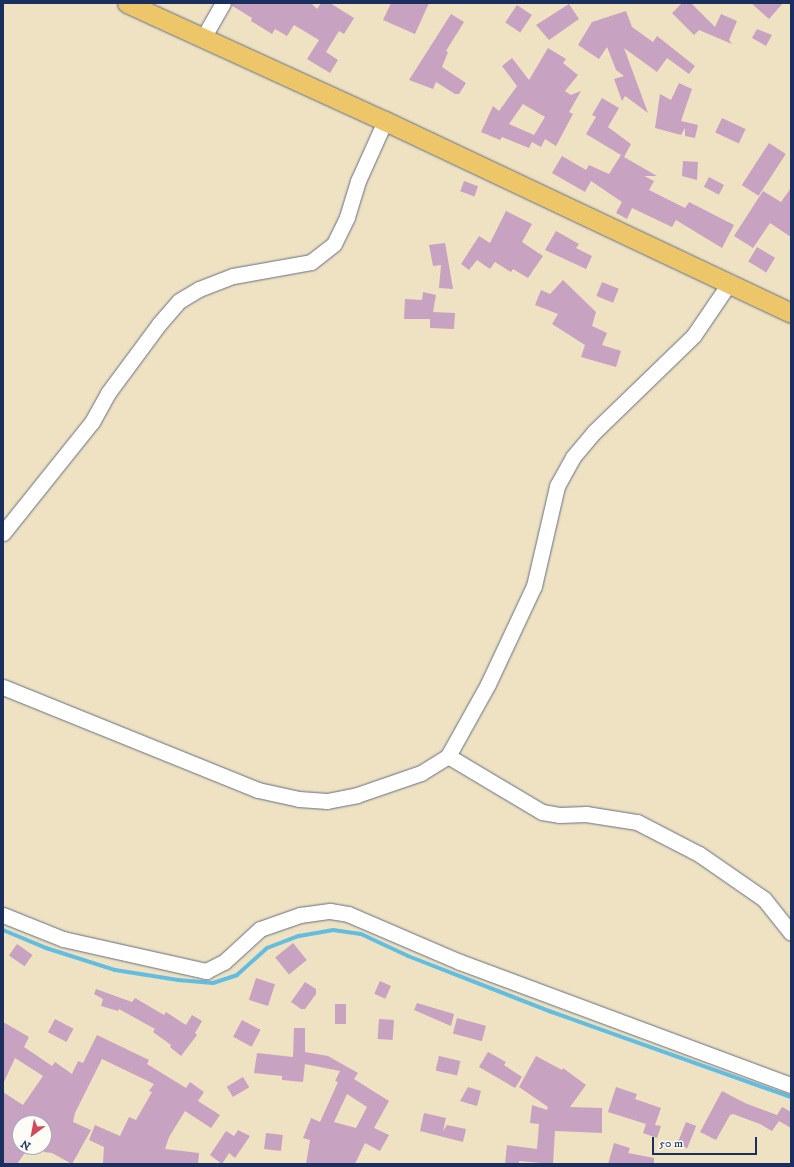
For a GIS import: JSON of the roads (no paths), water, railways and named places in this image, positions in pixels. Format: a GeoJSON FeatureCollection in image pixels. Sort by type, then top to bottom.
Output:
{"type":"FeatureCollection","features":[{"type":"Feature","properties":{"kind":"main road"},"geometry":{"type":"LineString","coordinates":[[126,3],[385,121],[728,285],[791,313]]}},
{"type":"Feature","properties":{"kind":"street"},"geometry":{"type":"LineString","coordinates":[[203,38],[223,3]]}},
{"type":"Feature","properties":{"kind":"street"},"geometry":{"type":"LineString","coordinates":[[3,533],[92,422],[108,393],[159,324],[179,301],[199,289],[233,276],[311,262],[334,244],[347,216],[358,181],[385,121]]}},
{"type":"Feature","properties":{"kind":"street"},"geometry":{"type":"LineString","coordinates":[[3,687],[258,790],[299,799],[327,801],[357,795],[421,773],[448,756],[488,684],[534,586],[557,486],[573,457],[594,432],[694,334],[728,285]]}},
{"type":"Feature","properties":{"kind":"street"},"geometry":{"type":"LineString","coordinates":[[448,756],[542,812],[559,815],[586,814],[637,822],[699,854],[764,899],[791,932]]}},
{"type":"Feature","properties":{"kind":"street"},"geometry":{"type":"LineString","coordinates":[[3,915],[63,939],[206,971],[224,962],[260,929],[300,915],[330,911],[348,914],[460,962],[791,1085]]}},
{"type":"Feature","properties":{"kind":"waterway"},"geometry":{"type":"LineString","coordinates":[[3,930],[46,948],[115,970],[178,980],[213,983],[237,975],[267,948],[299,936],[333,930],[361,934],[408,956],[549,1011],[791,1097]]}}]}
